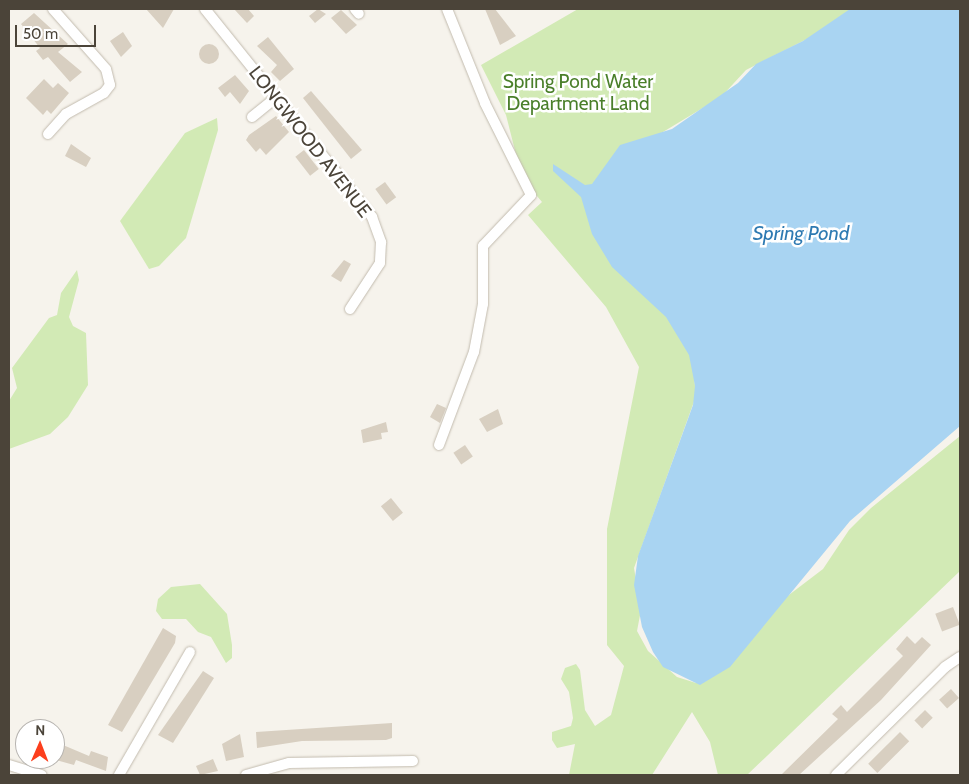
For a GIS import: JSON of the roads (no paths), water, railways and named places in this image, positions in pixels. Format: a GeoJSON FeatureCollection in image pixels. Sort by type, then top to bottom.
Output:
{"type":"FeatureCollection","features":[{"type":"Feature","properties":{"kind":"street"},"geometry":{"type":"LineString","coordinates":[[48,134],[66,114],[104,93],[110,81],[106,69],[53,9]]}},
{"type":"Feature","properties":{"kind":"street","name":"LONGWOOD AVENUE"},"geometry":{"type":"LineString","coordinates":[[205,9],[359,198],[378,231],[380,263],[350,309]]}},
{"type":"Feature","properties":{"kind":"street"},"geometry":{"type":"LineString","coordinates":[[439,445],[474,352],[483,304],[483,246],[531,195],[485,103],[447,9]]}},
{"type":"Feature","properties":{"kind":"street"},"geometry":{"type":"LineString","coordinates":[[252,117],[277,97]]}},
{"type":"Feature","properties":{"kind":"street"},"geometry":{"type":"LineString","coordinates":[[119,775],[190,652]]}},
{"type":"Feature","properties":{"kind":"street"},"geometry":{"type":"LineString","coordinates":[[836,775],[945,667],[960,658]]}},
{"type":"Feature","properties":{"kind":"street"},"geometry":{"type":"LineString","coordinates":[[246,775],[289,763],[413,761]]}},
{"type":"Feature","properties":{"kind":"street"},"geometry":{"type":"LineString","coordinates":[[9,764],[41,775]]}},
{"type":"Feature","properties":{"kind":"water","name":"Spring Pond"},"geometry":{"type":"Polygon","coordinates":[[[850,9],[960,9],[960,426],[850,521],[730,667],[700,685],[663,667],[653,652],[642,627],[634,585],[638,556],[693,405],[695,386],[689,355],[666,317],[612,267],[592,234],[581,197],[553,171],[553,164],[585,185],[592,184],[620,145],[672,129],[738,83],[756,64],[803,41],[850,9]]]}},
{"type":"Feature","properties":{"kind":"park label","name":"Spring Pond Water Department Land"},"geometry":{"type":"Point","coordinates":[578,93]}}]}
